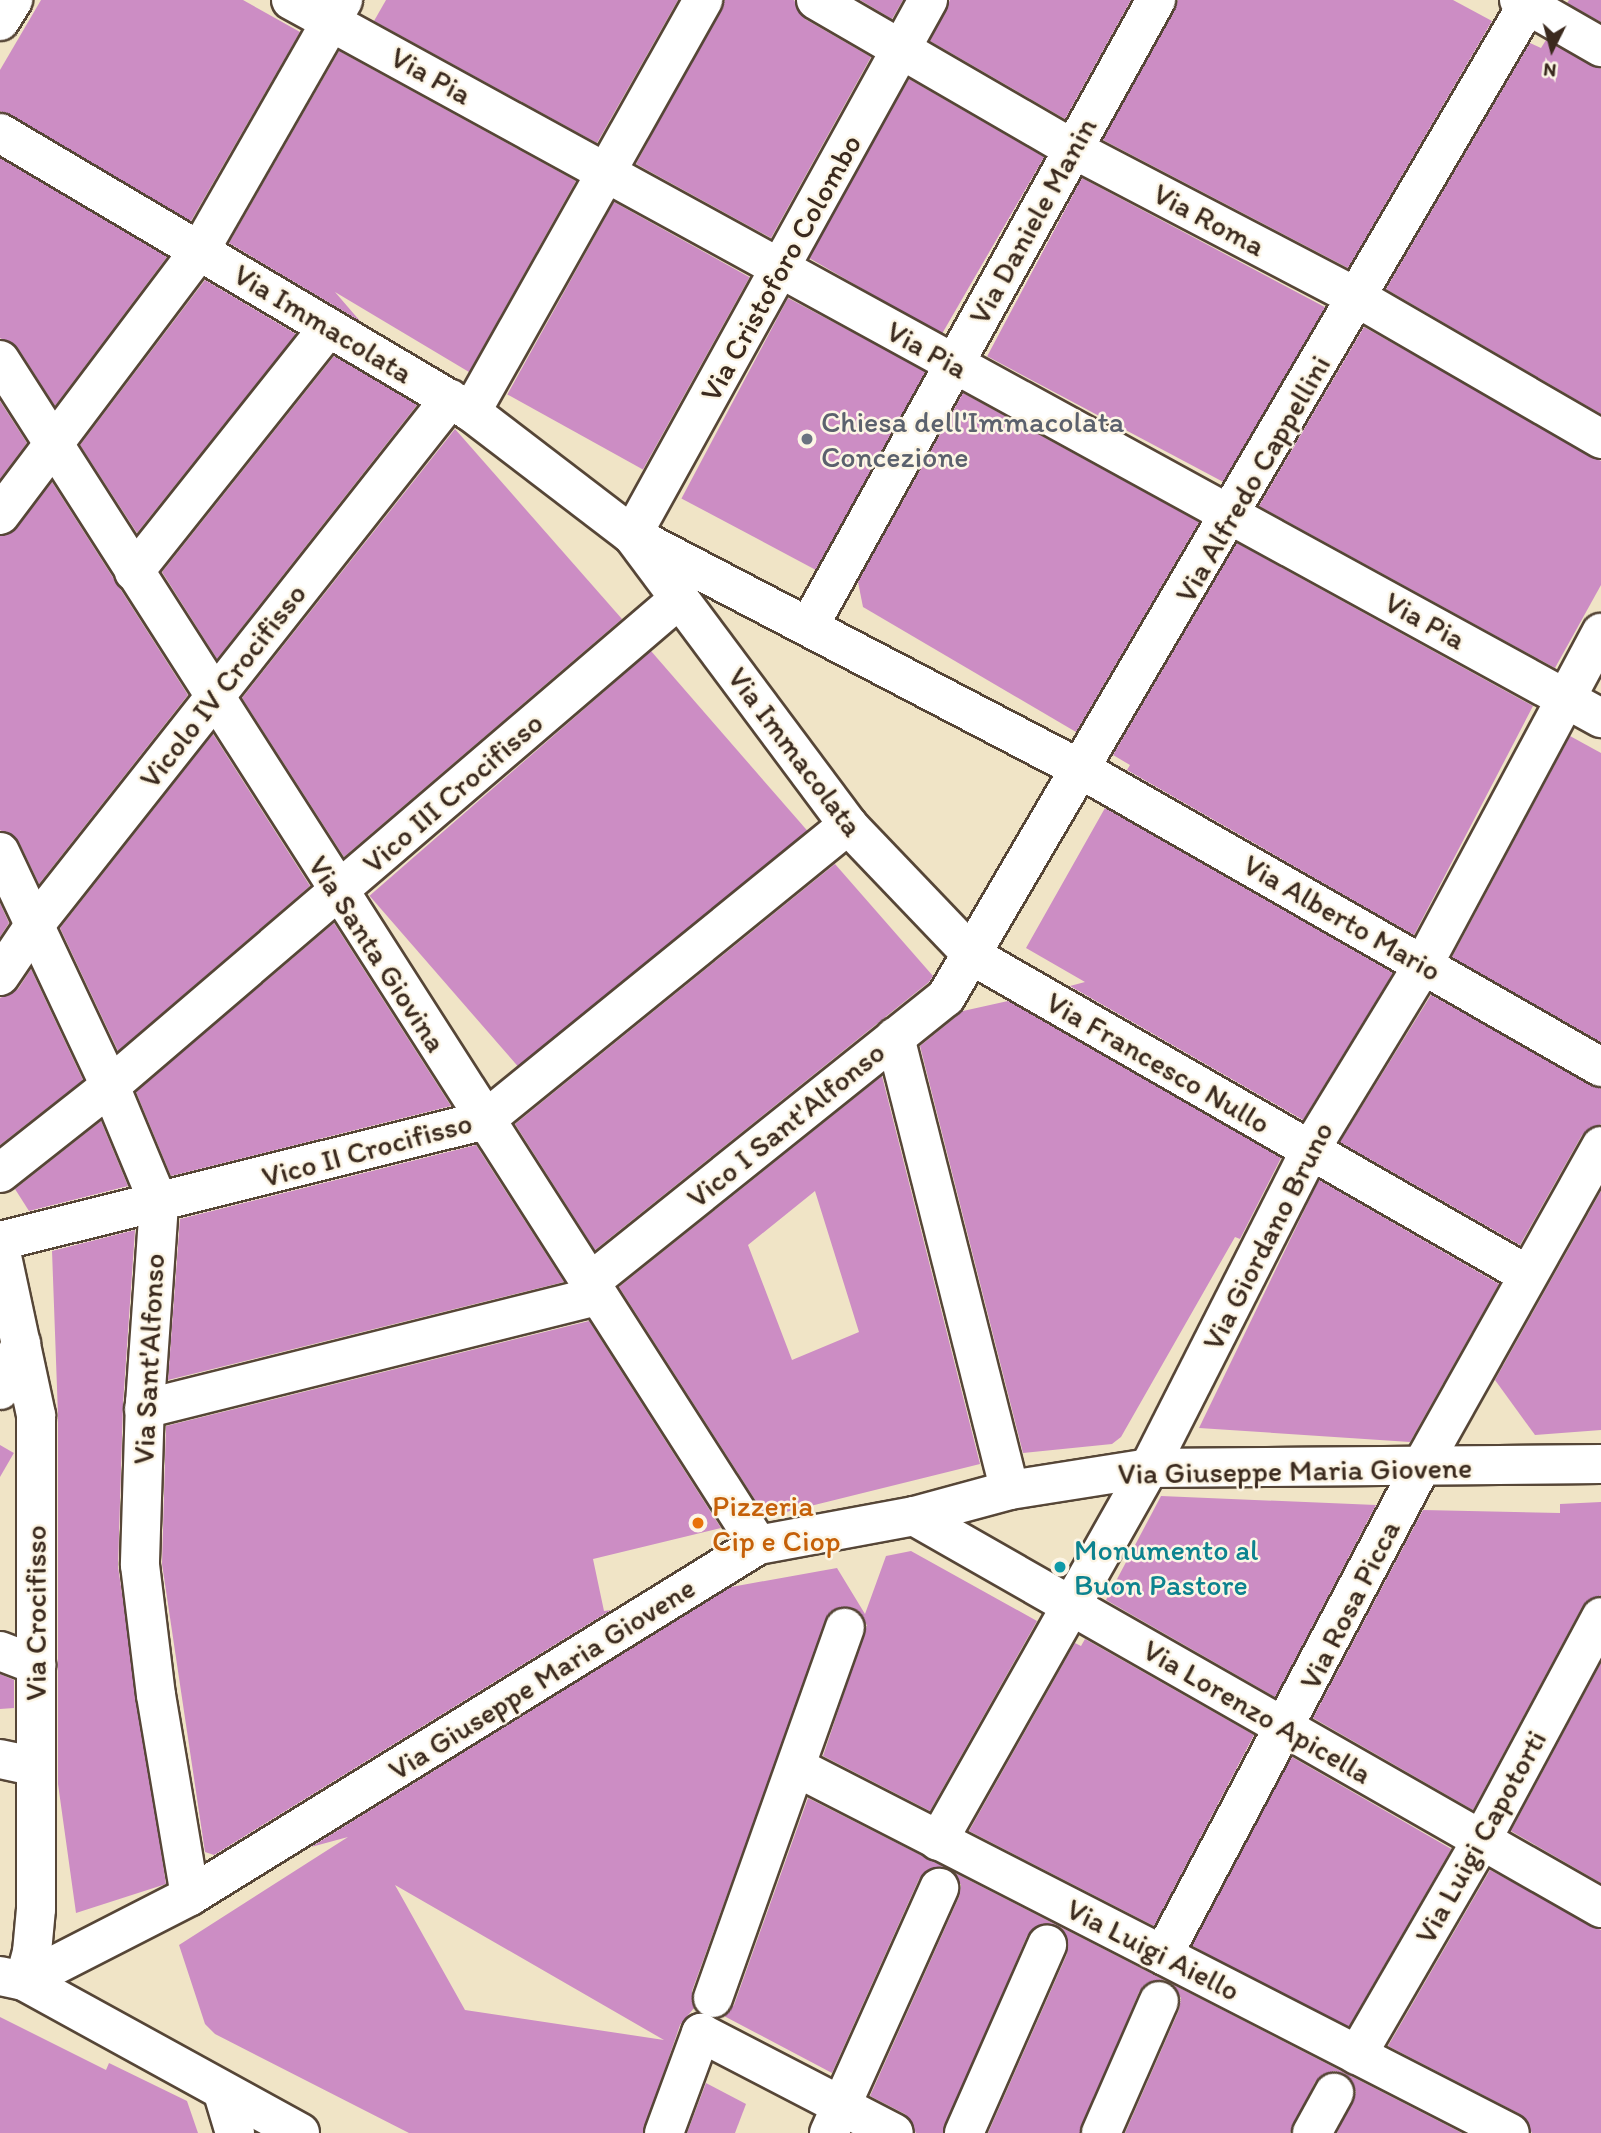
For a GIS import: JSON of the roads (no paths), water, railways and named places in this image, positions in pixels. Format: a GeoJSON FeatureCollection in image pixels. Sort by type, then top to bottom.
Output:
{"type":"FeatureCollection","features":[{"type":"Feature","properties":{"kind":"street"},"geometry":{"type":"LineString","coordinates":[[0,21],[13,0]]}},
{"type":"Feature","properties":{"kind":"street","name":"Via Pia"},"geometry":{"type":"LineString","coordinates":[[291,0],[336,10],[609,173],[782,267],[952,365],[1232,514],[1601,718]]}},
{"type":"Feature","properties":{"kind":"street","name":"Vicolo IV Crocifisso"},"geometry":{"type":"LineString","coordinates":[[0,976],[33,927],[216,694],[460,406],[609,173],[703,0]]}},
{"type":"Feature","properties":{"kind":"street","name":"Via Roma"},"geometry":{"type":"LineString","coordinates":[[816,0],[1075,150],[1358,298],[1601,439]]}},
{"type":"Feature","properties":{"kind":"street","name":"Via Cristoforo Colombo"},"geometry":{"type":"LineString","coordinates":[[632,535],[928,0]]}},
{"type":"Feature","properties":{"kind":"street","name":"Via Daniele Manin"},"geometry":{"type":"LineString","coordinates":[[809,626],[1156,0]]}},
{"type":"Feature","properties":{"kind":"street"},"geometry":{"type":"LineString","coordinates":[[1525,1],[1601,47]]}},
{"type":"Feature","properties":{"kind":"street","name":"Via Alfredo Cappellini"},"geometry":{"type":"LineString","coordinates":[[973,956],[1358,298],[1525,1]]}},
{"type":"Feature","properties":{"kind":"street"},"geometry":{"type":"LineString","coordinates":[[0,514],[200,250],[336,10]]}},
{"type":"Feature","properties":{"kind":"street","name":"Via Immacolata"},"geometry":{"type":"LineString","coordinates":[[0,133],[460,406],[632,535],[1082,769]]}},
{"type":"Feature","properties":{"kind":"street"},"geometry":{"type":"LineString","coordinates":[[134,572],[328,328]]}},
{"type":"Feature","properties":{"kind":"street","name":"Via Santa Giovina"},"geometry":{"type":"LineString","coordinates":[[0,360],[134,572],[216,694],[337,892],[758,1545]]}},
{"type":"Feature","properties":{"kind":"street","name":"Via Immacolata"},"geometry":{"type":"LineString","coordinates":[[632,535],[848,825],[973,956]]}},
{"type":"Feature","properties":{"kind":"street","name":"Vico III Crocifisso"},"geometry":{"type":"LineString","coordinates":[[0,1173],[110,1086],[679,599]]}},
{"type":"Feature","properties":{"kind":"street","name":"Via Giordano Bruno"},"geometry":{"type":"LineString","coordinates":[[938,1841],[1074,1606],[1149,1468],[1310,1150],[1423,965],[1563,697],[1601,633]]}},
{"type":"Feature","properties":{"kind":"street","name":"Via Alberto Mario"},"geometry":{"type":"LineString","coordinates":[[1082,769],[1601,1067]]}},
{"type":"Feature","properties":{"kind":"street","name":"Vico II Crocifisso"},"geometry":{"type":"LineString","coordinates":[[0,1241],[159,1205],[485,1121],[848,825]]}},
{"type":"Feature","properties":{"kind":"street","name":"Via Sant'Alfonso"},"geometry":{"type":"LineString","coordinates":[[0,852],[110,1086],[159,1205],[144,1409],[140,1565],[156,1695],[190,1896]]}},
{"type":"Feature","properties":{"kind":"street","name":"Vico I Sant'Alfonso"},"geometry":{"type":"LineString","coordinates":[[144,1409],[593,1289],[946,997],[973,956]]}},
{"type":"Feature","properties":{"kind":"street","name":"Via Francesco Nullo"},"geometry":{"type":"LineString","coordinates":[[973,956],[1526,1274]]}},
{"type":"Feature","properties":{"kind":"street"},"geometry":{"type":"LineString","coordinates":[[895,1037],[1010,1490]]}},
{"type":"Feature","properties":{"kind":"street","name":"Via Rosa Picca"},"geometry":{"type":"LineString","coordinates":[[1163,1955],[1285,1730],[1421,1467],[1526,1274],[1601,1146]]}},
{"type":"Feature","properties":{"kind":"street","name":"Via Crocifisso"},"geometry":{"type":"LineString","coordinates":[[0,1247],[36,1415],[36,1665],[16,1762],[36,1909],[32,1952],[12,1979]]}},
{"type":"Feature","properties":{"kind":"street"},"geometry":{"type":"LineString","coordinates":[[0,1390],[21,1345]]}},
{"type":"Feature","properties":{"kind":"street","name":"Via Giuseppe Maria Giovene"},"geometry":{"type":"LineString","coordinates":[[12,1979],[190,1896],[758,1545],[914,1516],[1010,1490],[1149,1468],[1601,1464]]}},
{"type":"Feature","properties":{"kind":"street","name":"Via Lorenzo Apicella"},"geometry":{"type":"LineString","coordinates":[[914,1516],[1601,1908]]}},
{"type":"Feature","properties":{"kind":"street","name":"Via Luigi Capotorti"},"geometry":{"type":"LineString","coordinates":[[1357,2054],[1481,1841],[1601,1617]]}},
{"type":"Feature","properties":{"kind":"street"},"geometry":{"type":"LineString","coordinates":[[664,2133],[845,1628]]}},
{"type":"Feature","properties":{"kind":"street"},"geometry":{"type":"LineString","coordinates":[[0,1651],[36,1665]]}},
{"type":"Feature","properties":{"kind":"street","name":"Via Luigi Aiello"},"geometry":{"type":"LineString","coordinates":[[796,1766],[1510,2133]]}},
{"type":"Feature","properties":{"kind":"street"},"geometry":{"type":"LineString","coordinates":[[835,2120],[939,1888]]}},
{"type":"Feature","properties":{"kind":"street"},"geometry":{"type":"LineString","coordinates":[[964,2133],[1047,1945]]}},
{"type":"Feature","properties":{"kind":"street"},"geometry":{"type":"LineString","coordinates":[[12,1979],[300,2133]]}},
{"type":"Feature","properties":{"kind":"street"},"geometry":{"type":"LineString","coordinates":[[1101,2133],[1159,2001]]}},
{"type":"Feature","properties":{"kind":"street"},"geometry":{"type":"LineString","coordinates":[[707,2015],[835,2120],[894,2133]]}},
{"type":"Feature","properties":{"kind":"street"},"geometry":{"type":"LineString","coordinates":[[223,2093],[235,2133]]}},
{"type":"Feature","properties":{"kind":"street"},"geometry":{"type":"LineString","coordinates":[[1312,2133],[1334,2094]]}},
{"type":"Feature","properties":{"kind":"place","name":"Chiesa dell'Immacolata Concezione"},"geometry":{"type":"Point","coordinates":[807,439]}},
{"type":"Feature","properties":{"kind":"place","name":"Pizzeria Cip e Ciop"},"geometry":{"type":"Point","coordinates":[698,1523]}},
{"type":"Feature","properties":{"kind":"place","name":"Monumento al Buon Pastore"},"geometry":{"type":"Point","coordinates":[1060,1567]}}]}
